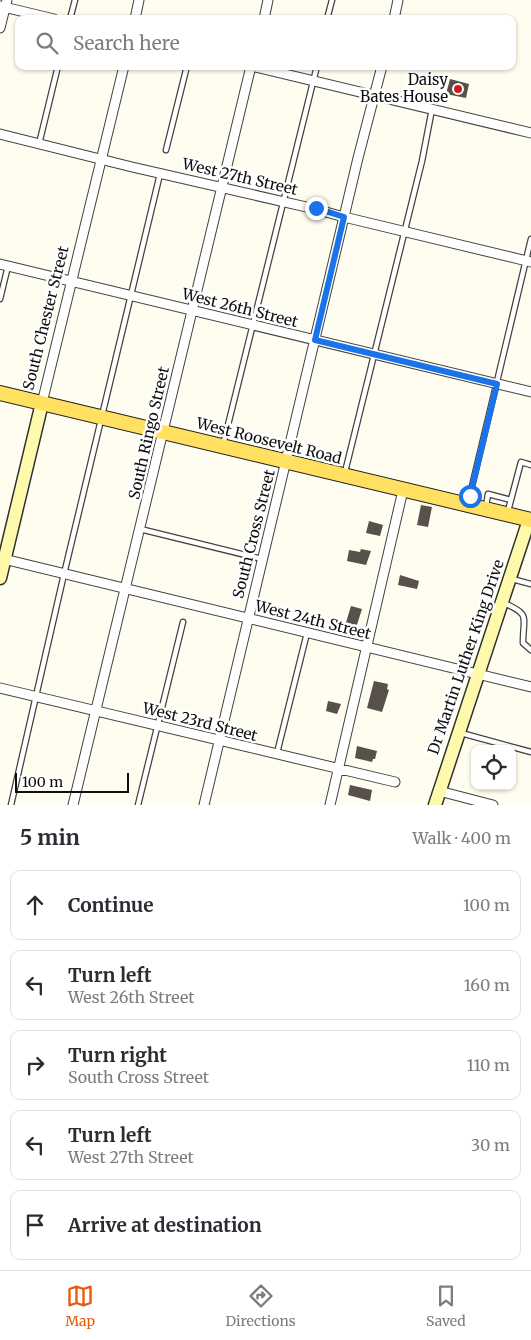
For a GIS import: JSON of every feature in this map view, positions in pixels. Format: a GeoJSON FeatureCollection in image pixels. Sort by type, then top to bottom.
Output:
{"type":"FeatureCollection","features":[{"type":"Feature","properties":{"kind":"main road","name":"West Roosevelt Road"},"geometry":{"type":"LineString","coordinates":[[0,393],[530,520]]}},
{"type":"Feature","properties":{"kind":"main road","name":"South Chester Street"},"geometry":{"type":"LineString","coordinates":[[0,578],[2,559],[42,403]]}},
{"type":"Feature","properties":{"kind":"main road","name":"Dr Martin Luther King Drive"},"geometry":{"type":"LineString","coordinates":[[435,805],[457,732],[530,520]]}},
{"type":"Feature","properties":{"kind":"street"},"geometry":{"type":"LineString","coordinates":[[136,15],[139,0]]}},
{"type":"Feature","properties":{"kind":"street"},"geometry":{"type":"LineString","coordinates":[[265,15],[268,0]]}},
{"type":"Feature","properties":{"kind":"street"},"geometry":{"type":"LineString","coordinates":[[395,15],[398,0]]}},
{"type":"Feature","properties":{"kind":"street"},"geometry":{"type":"LineString","coordinates":[[0,28],[4,5],[40,15]]}},
{"type":"Feature","properties":{"kind":"street","name":"South Chester Street"},"geometry":{"type":"LineString","coordinates":[[42,403],[123,70]]}},
{"type":"Feature","properties":{"kind":"street","name":"South Ringo Street"},"geometry":{"type":"LineString","coordinates":[[73,805],[250,70]]}},
{"type":"Feature","properties":{"kind":"street"},"geometry":{"type":"LineString","coordinates":[[268,70],[531,133]]}},
{"type":"Feature","properties":{"kind":"street","name":"South Cross Street"},"geometry":{"type":"LineString","coordinates":[[204,805],[344,217],[381,70]]}},
{"type":"Feature","properties":{"kind":"street","name":"West 27th Street"},"geometry":{"type":"LineString","coordinates":[[0,134],[528,262]]}},
{"type":"Feature","properties":{"kind":"street","name":"West 26th Street"},"geometry":{"type":"LineString","coordinates":[[4,265],[531,392]]}},
{"type":"Feature","properties":{"kind":"street"},"geometry":{"type":"LineString","coordinates":[[330,805],[403,490]]}},
{"type":"Feature","properties":{"kind":"street","name":"West 24th Street"},"geometry":{"type":"LineString","coordinates":[[2,559],[531,687]]}},
{"type":"Feature","properties":{"kind":"street","name":"West 23rd Street"},"geometry":{"type":"LineString","coordinates":[[0,688],[394,782]]}},
{"type":"Feature","properties":{"kind":"street"},"geometry":{"type":"LineString","coordinates":[[439,791],[493,805]]}},
{"type":"Feature","properties":{"kind":"lane"},"geometry":{"type":"LineString","coordinates":[[71,15],[75,0]]}},
{"type":"Feature","properties":{"kind":"lane"},"geometry":{"type":"LineString","coordinates":[[329,15],[332,0]]}},
{"type":"Feature","properties":{"kind":"lane"},"geometry":{"type":"LineString","coordinates":[[39,144],[57,70]]}},
{"type":"Feature","properties":{"kind":"lane"},"geometry":{"type":"LineString","coordinates":[[166,150],[186,70]]}},
{"type":"Feature","properties":{"kind":"lane"},"geometry":{"type":"LineString","coordinates":[[223,446],[316,70]]}},
{"type":"Feature","properties":{"kind":"lane"},"geometry":{"type":"LineString","coordinates":[[344,476],[432,110]]}},
{"type":"Feature","properties":{"kind":"lane"},"geometry":{"type":"LineString","coordinates":[[11,805],[35,696],[160,173]]}},
{"type":"Feature","properties":{"kind":"lane"},"geometry":{"type":"LineString","coordinates":[[468,505],[528,262],[531,239]]}},
{"type":"Feature","properties":{"kind":"lane"},"geometry":{"type":"LineString","coordinates":[[0,299],[4,265]]}},
{"type":"Feature","properties":{"kind":"lane"},"geometry":{"type":"LineString","coordinates":[[508,514],[521,462],[531,464]]}},
{"type":"Feature","properties":{"kind":"lane"},"geometry":{"type":"LineString","coordinates":[[485,509],[488,494],[511,500]]}},
{"type":"Feature","properties":{"kind":"lane"},"geometry":{"type":"LineString","coordinates":[[140,529],[262,559]]}},
{"type":"Feature","properties":{"kind":"lane"},"geometry":{"type":"LineString","coordinates":[[511,578],[531,584]]}},
{"type":"Feature","properties":{"kind":"lane"},"geometry":{"type":"LineString","coordinates":[[502,602],[525,613],[527,618],[523,643],[531,650]]}},
{"type":"Feature","properties":{"kind":"lane"},"geometry":{"type":"LineString","coordinates":[[138,805],[182,622]]}},
{"type":"Feature","properties":{"kind":"lane"},"geometry":{"type":"LineString","coordinates":[[276,754],[307,633]]}},
{"type":"Feature","properties":{"kind":"lane"},"geometry":{"type":"LineString","coordinates":[[457,732],[531,752]]}},
{"type":"Feature","properties":{"kind":"building","name":"Daisy Bates House"},"geometry":{"type":"Polygon","coordinates":[[[450,79],[469,84],[466,98],[446,94],[450,79]]]}},
{"type":"Feature","properties":{"kind":"building"},"geometry":{"type":"Polygon","coordinates":[[[421,505],[432,507],[428,527],[417,525],[421,505]]]}},
{"type":"Feature","properties":{"kind":"building"},"geometry":{"type":"Polygon","coordinates":[[[369,521],[383,525],[380,536],[366,533],[369,521]]]}},
{"type":"Feature","properties":{"kind":"building"},"geometry":{"type":"Polygon","coordinates":[[[361,549],[371,551],[366,565],[347,561],[349,550],[360,552],[361,549]]]}},
{"type":"Feature","properties":{"kind":"building"},"geometry":{"type":"Polygon","coordinates":[[[400,575],[419,581],[417,589],[398,585],[400,575]]]}},
{"type":"Feature","properties":{"kind":"building"},"geometry":{"type":"Polygon","coordinates":[[[351,606],[362,609],[355,631],[344,629],[351,606]]]}},
{"type":"Feature","properties":{"kind":"building"},"geometry":{"type":"Polygon","coordinates":[[[374,681],[388,684],[387,689],[389,690],[382,712],[367,708],[374,681]]]}},
{"type":"Feature","properties":{"kind":"building"},"geometry":{"type":"Polygon","coordinates":[[[328,701],[341,704],[337,714],[326,711],[328,701]]]}},
{"type":"Feature","properties":{"kind":"building"},"geometry":{"type":"Polygon","coordinates":[[[357,746],[377,751],[375,759],[372,762],[355,758],[357,746]]]}},
{"type":"Feature","properties":{"kind":"building"},"geometry":{"type":"Polygon","coordinates":[[[350,785],[372,790],[370,801],[348,795],[350,785]]]}},
{"type":"Feature","properties":{"kind":"place","name":"Daisy Bates House"},"geometry":{"type":"Point","coordinates":[458,89]}},
{"type":"Feature","properties":{"kind":"route"},"geometry":{"type":"LineString","coordinates":[[316,208],[344,217],[315,340],[497,384],[470,496]]}}]}
